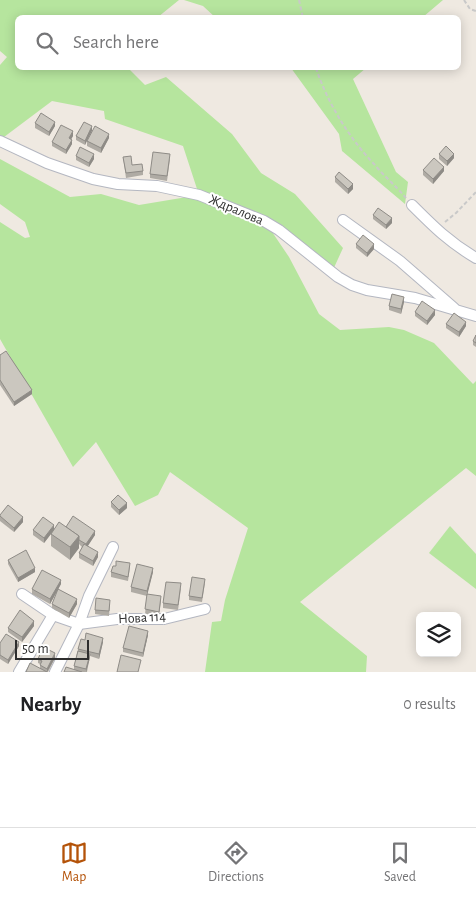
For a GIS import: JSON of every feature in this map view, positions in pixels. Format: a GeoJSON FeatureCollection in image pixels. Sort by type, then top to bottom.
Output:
{"type":"FeatureCollection","features":[{"type":"Feature","properties":{"kind":"street","name":"Ждралова"},"geometry":{"type":"LineString","coordinates":[[0,141],[47,163],[92,179],[118,184],[157,186],[199,195],[264,221],[280,230],[338,277],[352,284],[368,290],[415,298],[476,316]]}},
{"type":"Feature","properties":{"kind":"street"},"geometry":{"type":"LineString","coordinates":[[412,205],[435,229],[453,244],[476,258]]}},
{"type":"Feature","properties":{"kind":"street","name":"Ждралова"},"geometry":{"type":"LineString","coordinates":[[344,220],[400,261],[457,311]]}},
{"type":"Feature","properties":{"kind":"street"},"geometry":{"type":"LineString","coordinates":[[55,672],[79,624],[89,596],[113,547]]}},
{"type":"Feature","properties":{"kind":"street","name":"Нова 114"},"geometry":{"type":"LineString","coordinates":[[22,594],[53,615],[79,624],[117,619],[164,619],[205,609]]}},
{"type":"Feature","properties":{"kind":"street"},"geometry":{"type":"LineString","coordinates":[[19,672],[53,615]]}},
{"type":"Feature","properties":{"kind":"path"},"geometry":{"type":"LineString","coordinates":[[299,0],[302,15]]}},
{"type":"Feature","properties":{"kind":"path"},"geometry":{"type":"LineString","coordinates":[[464,0],[470,9],[476,11]]}},
{"type":"Feature","properties":{"kind":"path"},"geometry":{"type":"LineString","coordinates":[[317,70],[336,110],[353,137],[372,163],[412,205]]}},
{"type":"Feature","properties":{"kind":"path"},"geometry":{"type":"LineString","coordinates":[[435,229],[456,213],[476,192]]}},
{"type":"Feature","properties":{"kind":"green space"},"geometry":{"type":"Polygon","coordinates":[[[0,0],[179,0],[160,15],[15,15],[15,70],[130,70],[145,85],[166,77],[232,134],[261,173],[295,194],[343,248],[332,272],[266,223],[289,257],[319,314],[340,330],[389,327],[404,330],[434,343],[473,384],[476,381],[476,476],[466,468],[300,602],[367,656],[366,672],[205,672],[212,622],[221,621],[225,600],[248,528],[170,472],[158,495],[135,506],[96,442],[73,467],[0,339],[0,222],[25,238],[30,237],[25,222],[0,204],[0,159],[70,197],[101,194],[139,205],[199,195],[183,146],[105,119],[104,111],[52,101],[0,140],[0,65],[7,57],[0,51],[0,0]]]}},
{"type":"Feature","properties":{"kind":"green space"},"geometry":{"type":"Polygon","coordinates":[[[184,0],[443,0],[425,15],[213,15],[203,6],[184,0]]]}},
{"type":"Feature","properties":{"kind":"green space"},"geometry":{"type":"Polygon","coordinates":[[[292,70],[364,70],[353,79],[396,172],[408,182],[405,204],[342,151],[339,134],[292,70]]]}},
{"type":"Feature","properties":{"kind":"green space"},"geometry":{"type":"Polygon","coordinates":[[[450,526],[476,554],[476,589],[429,553],[450,526]]]}},
{"type":"Feature","properties":{"kind":"building"},"geometry":{"type":"Polygon","coordinates":[[[41,113],[55,122],[49,132],[35,123],[41,113]]]}},
{"type":"Feature","properties":{"kind":"building"},"geometry":{"type":"Polygon","coordinates":[[[84,122],[92,126],[85,141],[76,136],[84,122]]]}},
{"type":"Feature","properties":{"kind":"building"},"geometry":{"type":"Polygon","coordinates":[[[61,125],[73,131],[69,138],[72,140],[66,150],[52,142],[61,125]]]}},
{"type":"Feature","properties":{"kind":"building"},"geometry":{"type":"Polygon","coordinates":[[[95,126],[109,134],[101,148],[87,141],[95,126]]]}},
{"type":"Feature","properties":{"kind":"building"},"geometry":{"type":"Polygon","coordinates":[[[446,146],[454,154],[447,161],[439,154],[446,146]]]}},
{"type":"Feature","properties":{"kind":"building"},"geometry":{"type":"Polygon","coordinates":[[[80,147],[94,154],[89,163],[76,156],[80,147]]]}},
{"type":"Feature","properties":{"kind":"building"},"geometry":{"type":"Polygon","coordinates":[[[153,152],[170,154],[167,176],[150,174],[153,152]]]}},
{"type":"Feature","properties":{"kind":"building"},"geometry":{"type":"Polygon","coordinates":[[[131,156],[132,165],[142,164],[143,171],[126,173],[123,157],[131,156]]]}},
{"type":"Feature","properties":{"kind":"building"},"geometry":{"type":"Polygon","coordinates":[[[434,158],[444,167],[433,179],[423,170],[434,158]]]}},
{"type":"Feature","properties":{"kind":"building"},"geometry":{"type":"Polygon","coordinates":[[[339,172],[353,184],[348,189],[335,177],[339,172]]]}},
{"type":"Feature","properties":{"kind":"building"},"geometry":{"type":"Polygon","coordinates":[[[378,208],[392,218],[386,225],[373,215],[378,208]]]}},
{"type":"Feature","properties":{"kind":"building"},"geometry":{"type":"Polygon","coordinates":[[[363,235],[374,244],[367,253],[356,244],[363,235]]]}},
{"type":"Feature","properties":{"kind":"building"},"geometry":{"type":"Polygon","coordinates":[[[392,294],[404,297],[401,309],[389,306],[392,294]]]}},
{"type":"Feature","properties":{"kind":"building"},"geometry":{"type":"Polygon","coordinates":[[[422,301],[435,310],[427,321],[415,312],[422,301]]]}},
{"type":"Feature","properties":{"kind":"building"},"geometry":{"type":"Polygon","coordinates":[[[454,313],[466,322],[459,332],[446,324],[454,313]]]}},
{"type":"Feature","properties":{"kind":"building"},"geometry":{"type":"Polygon","coordinates":[[[6,351],[32,390],[14,402],[0,380],[0,355],[6,351]]]}},
{"type":"Feature","properties":{"kind":"building"},"geometry":{"type":"Polygon","coordinates":[[[118,495],[127,503],[119,510],[111,502],[118,495]]]}},
{"type":"Feature","properties":{"kind":"building"},"geometry":{"type":"Polygon","coordinates":[[[8,505],[23,517],[14,528],[0,516],[8,505]]]}},
{"type":"Feature","properties":{"kind":"building"},"geometry":{"type":"Polygon","coordinates":[[[73,516],[95,531],[86,544],[79,540],[79,536],[66,527],[73,516]]]}},
{"type":"Feature","properties":{"kind":"building"},"geometry":{"type":"Polygon","coordinates":[[[43,517],[54,525],[44,538],[33,530],[43,517]]]}},
{"type":"Feature","properties":{"kind":"building"},"geometry":{"type":"Polygon","coordinates":[[[59,522],[79,536],[70,547],[51,534],[59,522]]]}},
{"type":"Feature","properties":{"kind":"building"},"geometry":{"type":"Polygon","coordinates":[[[84,544],[98,552],[93,561],[79,553],[84,544]]]}},
{"type":"Feature","properties":{"kind":"building"},"geometry":{"type":"Polygon","coordinates":[[[26,550],[35,568],[18,578],[8,560],[26,550]]]}},
{"type":"Feature","properties":{"kind":"building"},"geometry":{"type":"Polygon","coordinates":[[[116,561],[130,563],[128,577],[111,572],[113,566],[116,566],[116,561]]]}},
{"type":"Feature","properties":{"kind":"building"},"geometry":{"type":"Polygon","coordinates":[[[137,564],[153,568],[147,591],[131,587],[137,564]]]}},
{"type":"Feature","properties":{"kind":"building"},"geometry":{"type":"Polygon","coordinates":[[[42,570],[61,580],[50,599],[32,589],[42,570]]]}},
{"type":"Feature","properties":{"kind":"building"},"geometry":{"type":"Polygon","coordinates":[[[192,577],[205,579],[202,598],[189,596],[192,577]]]}},
{"type":"Feature","properties":{"kind":"building"},"geometry":{"type":"Polygon","coordinates":[[[166,582],[181,583],[178,605],[163,603],[166,582]]]}},
{"type":"Feature","properties":{"kind":"building"},"geometry":{"type":"Polygon","coordinates":[[[58,589],[77,599],[69,613],[52,604],[58,589]]]}},
{"type":"Feature","properties":{"kind":"building"},"geometry":{"type":"Polygon","coordinates":[[[147,594],[161,596],[159,612],[145,609],[147,594]]]}},
{"type":"Feature","properties":{"kind":"building"},"geometry":{"type":"Polygon","coordinates":[[[96,598],[110,600],[109,611],[95,610],[96,598]]]}},
{"type":"Feature","properties":{"kind":"building"},"geometry":{"type":"Polygon","coordinates":[[[20,610],[34,621],[22,637],[8,628],[20,610]]]}},
{"type":"Feature","properties":{"kind":"building"},"geometry":{"type":"Polygon","coordinates":[[[129,626],[148,631],[143,653],[123,648],[129,626]]]}},
{"type":"Feature","properties":{"kind":"building"},"geometry":{"type":"Polygon","coordinates":[[[86,633],[103,638],[99,654],[78,649],[81,639],[85,640],[86,633]]]}},
{"type":"Feature","properties":{"kind":"building"},"geometry":{"type":"Polygon","coordinates":[[[6,634],[19,642],[8,660],[0,655],[0,643],[6,634]]]}},
{"type":"Feature","properties":{"kind":"building"},"geometry":{"type":"Polygon","coordinates":[[[43,647],[55,653],[47,669],[40,665],[42,661],[38,659],[43,647]]]}},
{"type":"Feature","properties":{"kind":"building"},"geometry":{"type":"Polygon","coordinates":[[[78,651],[90,654],[86,669],[74,666],[78,651]]]}},
{"type":"Feature","properties":{"kind":"building"},"geometry":{"type":"Polygon","coordinates":[[[121,655],[141,660],[138,672],[117,672],[121,655]]]}},
{"type":"Feature","properties":{"kind":"building"},"geometry":{"type":"Polygon","coordinates":[[[30,663],[47,672],[26,672],[30,663]]]}},
{"type":"Feature","properties":{"kind":"building"},"geometry":{"type":"Polygon","coordinates":[[[66,667],[82,672],[64,672],[66,667]]]}}]}
